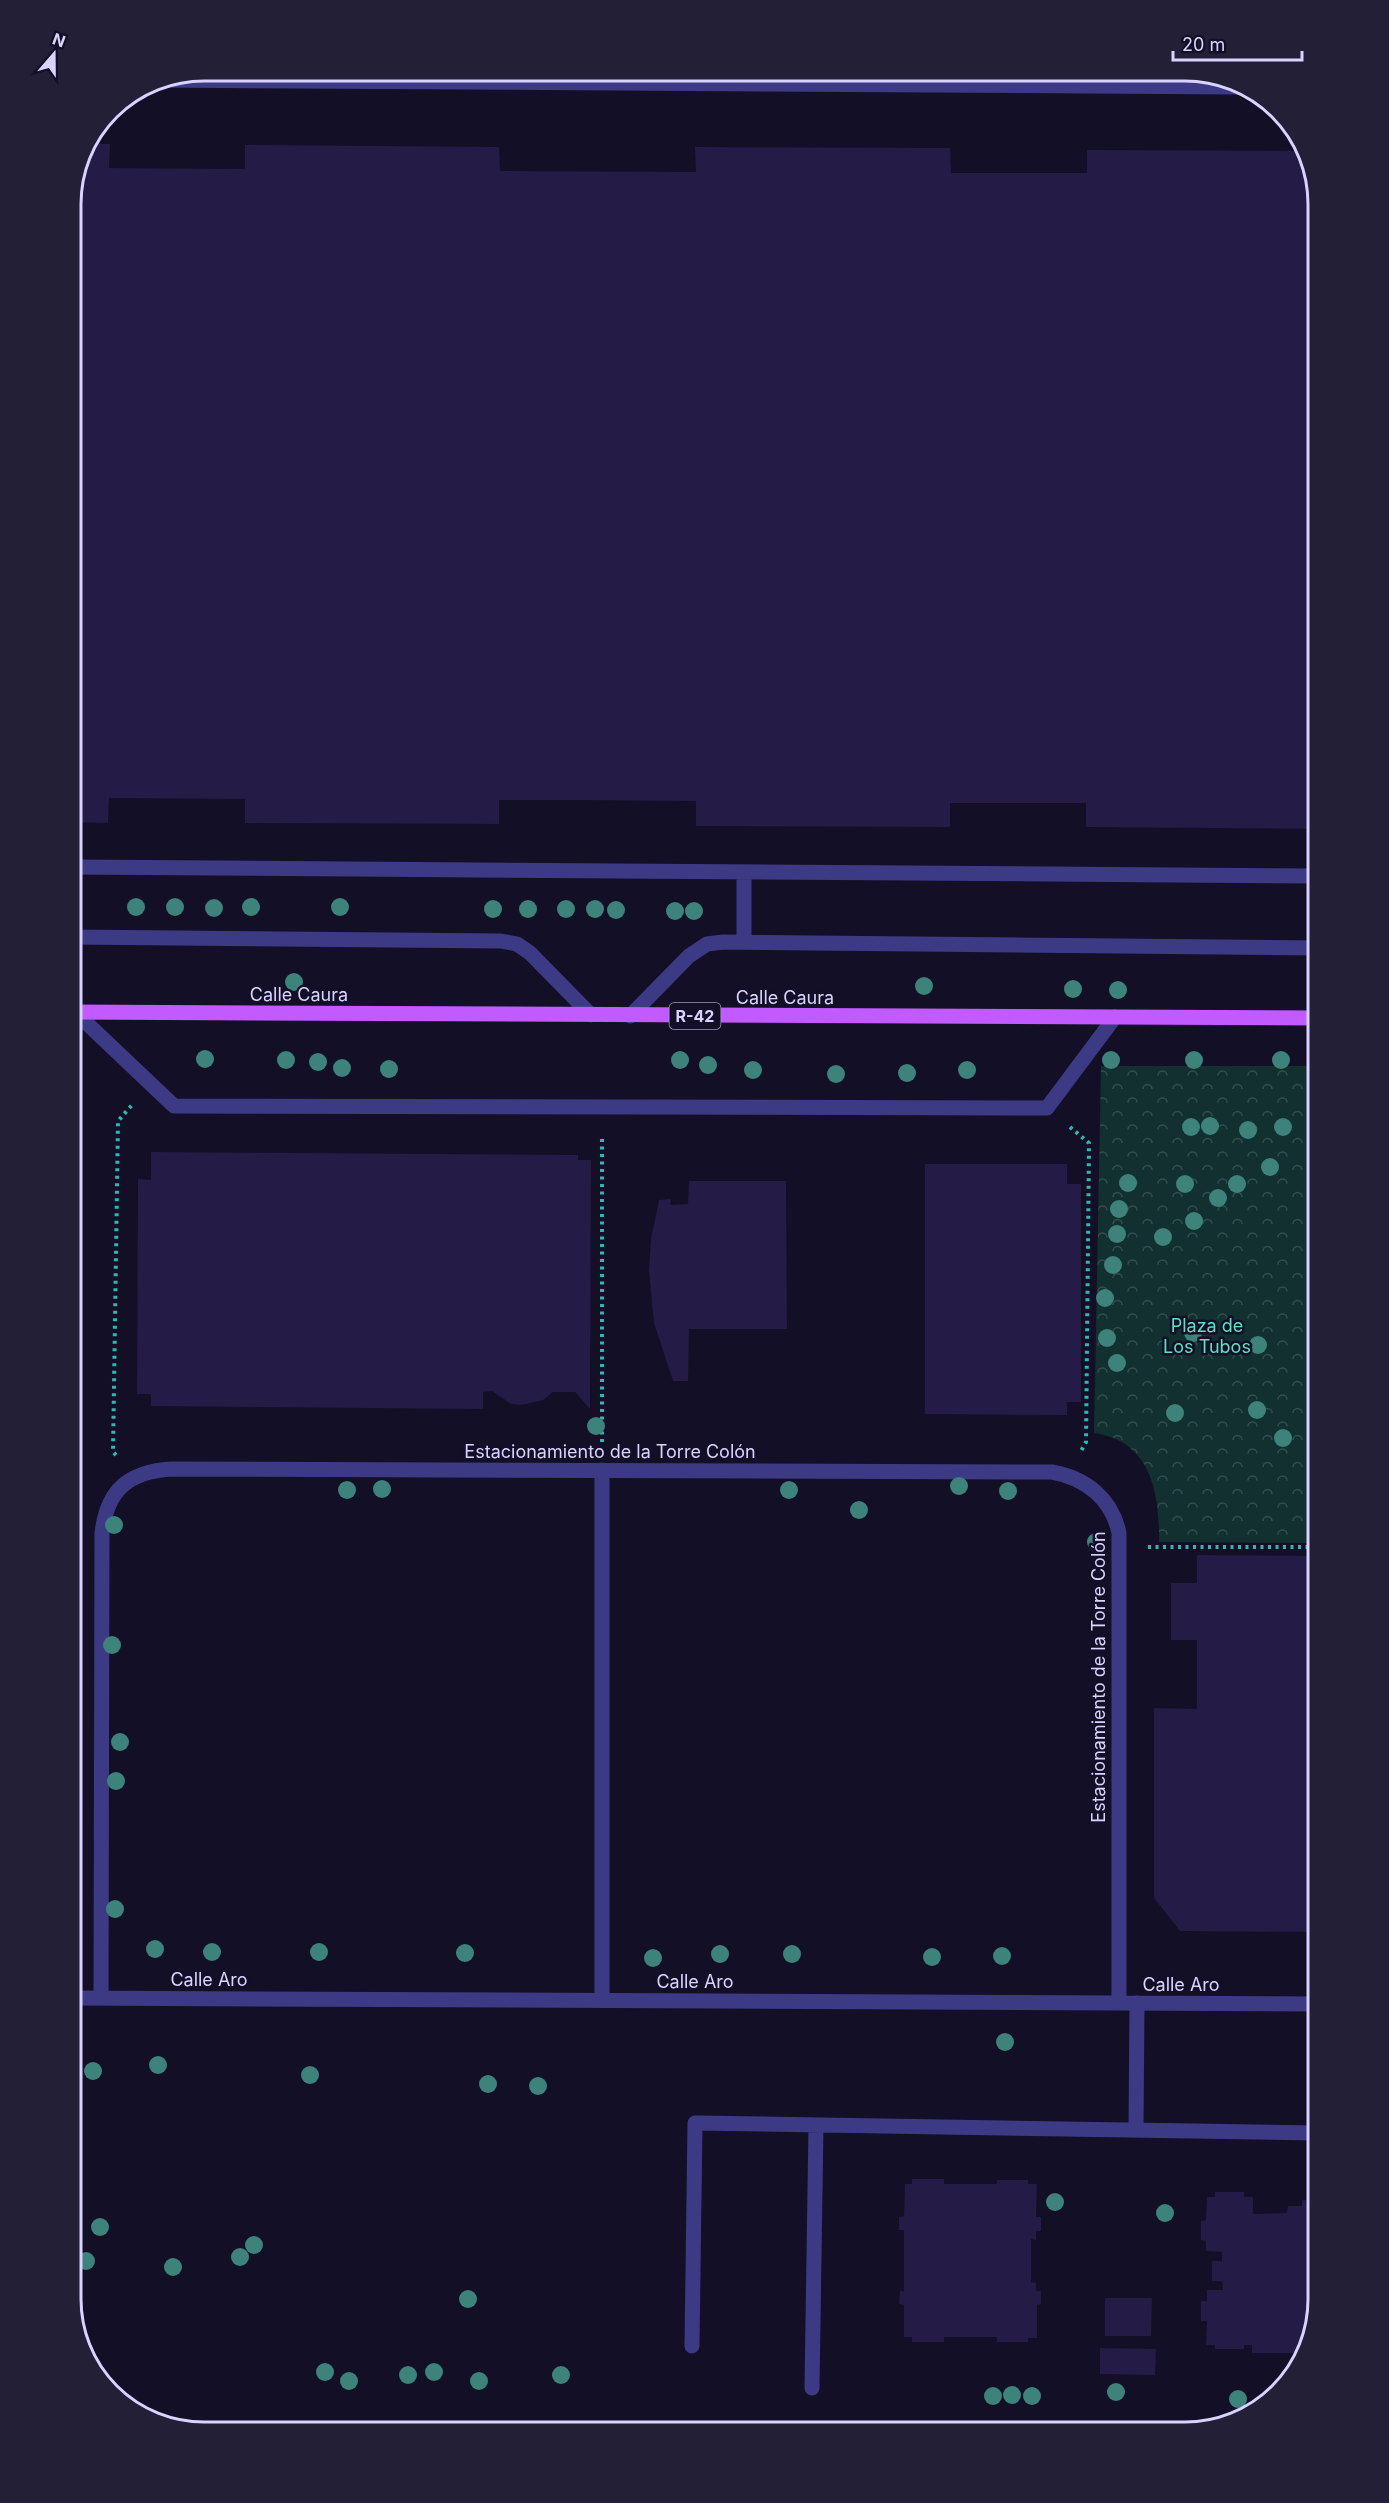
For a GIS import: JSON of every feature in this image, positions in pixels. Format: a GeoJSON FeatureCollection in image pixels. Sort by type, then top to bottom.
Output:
{"type":"FeatureCollection","features":[{"type":"Feature","properties":{"kind":"main road","name":"Calle Caura"},"geometry":{"type":"LineString","coordinates":[[81,1012],[1308,1018]]}},
{"type":"Feature","properties":{"kind":"street"},"geometry":{"type":"LineString","coordinates":[[947,81],[1221,87]]}},
{"type":"Feature","properties":{"kind":"street"},"geometry":{"type":"LineString","coordinates":[[81,867],[1308,876]]}},
{"type":"Feature","properties":{"kind":"street"},"geometry":{"type":"LineString","coordinates":[[744,872],[744,942]]}},
{"type":"Feature","properties":{"kind":"street"},"geometry":{"type":"LineString","coordinates":[[81,937],[501,940],[517,944],[530,953],[591,1015]]}},
{"type":"Feature","properties":{"kind":"street"},"geometry":{"type":"LineString","coordinates":[[630,1016],[689,956],[707,944],[744,942],[1308,948]]}},
{"type":"Feature","properties":{"kind":"street"},"geometry":{"type":"LineString","coordinates":[[81,1019],[174,1106],[1047,1108],[1115,1017]]}},
{"type":"Feature","properties":{"kind":"street","name":"Estacionamiento de la Torre Colón"},"geometry":{"type":"LineString","coordinates":[[132,1477],[145,1472],[171,1469],[1040,1472],[1066,1474],[1092,1488],[1112,1509],[1120,1546],[1119,2002]]}},
{"type":"Feature","properties":{"kind":"street"},"geometry":{"type":"LineString","coordinates":[[602,1470],[602,2000]]}},
{"type":"Feature","properties":{"kind":"street"},"geometry":{"type":"LineString","coordinates":[[101,1998],[102,1533],[107,1508],[114,1494],[132,1477]]}},
{"type":"Feature","properties":{"kind":"street","name":"Calle Aro"},"geometry":{"type":"LineString","coordinates":[[81,1998],[1308,2004]]}},
{"type":"Feature","properties":{"kind":"street"},"geometry":{"type":"LineString","coordinates":[[1136,2130],[1137,2003]]}},
{"type":"Feature","properties":{"kind":"street"},"geometry":{"type":"LineString","coordinates":[[692,2346],[695,2123],[1308,2133]]}},
{"type":"Feature","properties":{"kind":"street"},"geometry":{"type":"LineString","coordinates":[[812,2388],[816,2125]]}},
{"type":"Feature","properties":{"kind":"path"},"geometry":{"type":"LineString","coordinates":[[132,1477],[114,1452],[118,1120],[149,1083]]}},
{"type":"Feature","properties":{"kind":"path"},"geometry":{"type":"LineString","coordinates":[[602,1107],[602,1470]]}},
{"type":"Feature","properties":{"kind":"path"},"geometry":{"type":"LineString","coordinates":[[1047,1108],[1089,1143],[1086,1442],[1066,1474]]}},
{"type":"Feature","properties":{"kind":"path"},"geometry":{"type":"LineString","coordinates":[[1120,1546],[1308,1547]]}},
{"type":"Feature","properties":{"kind":"green space","name":"Plaza de Los Tubos"},"geometry":{"type":"Polygon","coordinates":[[[1101,1066],[1308,1066],[1308,1543],[1159,1542],[1154,1488],[1140,1458],[1113,1438],[1094,1433],[1101,1066]]]}},
{"type":"Feature","properties":{"kind":"building"},"geometry":{"type":"Polygon","coordinates":[[[96,144],[110,144],[109,168],[245,169],[245,145],[499,147],[500,171],[696,172],[695,147],[950,148],[951,173],[1087,173],[1087,150],[1296,151],[1306,180],[1308,204],[1308,829],[1086,827],[1086,803],[950,803],[950,827],[696,826],[696,801],[574,800],[499,800],[499,824],[245,823],[245,799],[109,798],[108,823],[81,822],[81,196],[85,172],[96,144]]]}},
{"type":"Feature","properties":{"kind":"building"},"geometry":{"type":"Polygon","coordinates":[[[151,1152],[578,1155],[578,1160],[591,1160],[590,1409],[575,1392],[553,1392],[543,1400],[522,1405],[511,1404],[492,1391],[483,1392],[483,1409],[151,1406],[151,1394],[137,1394],[138,1179],[151,1180],[151,1152]]]}},
{"type":"Feature","properties":{"kind":"building"},"geometry":{"type":"Polygon","coordinates":[[[925,1164],[1067,1164],[1067,1184],[1081,1184],[1081,1402],[1067,1402],[1067,1415],[925,1414],[925,1164]]]}},
{"type":"Feature","properties":{"kind":"building"},"geometry":{"type":"Polygon","coordinates":[[[689,1181],[786,1181],[787,1329],[689,1329],[688,1381],[673,1381],[654,1323],[649,1271],[651,1239],[659,1200],[671,1199],[670,1205],[688,1204],[689,1181]]]}},
{"type":"Feature","properties":{"kind":"building"},"geometry":{"type":"Polygon","coordinates":[[[1197,1555],[1308,1556],[1308,1932],[1180,1931],[1154,1898],[1154,1708],[1197,1709],[1197,1640],[1171,1640],[1171,1583],[1197,1583],[1197,1555]]]}},
{"type":"Feature","properties":{"kind":"building"},"geometry":{"type":"Polygon","coordinates":[[[912,2179],[944,2179],[944,2184],[997,2184],[997,2180],[1028,2180],[1028,2184],[1037,2184],[1036,2217],[1041,2217],[1041,2231],[1036,2231],[1036,2240],[1031,2239],[1031,2282],[1036,2283],[1036,2291],[1041,2291],[1041,2304],[1037,2305],[1037,2338],[1028,2338],[1028,2342],[997,2342],[997,2337],[944,2337],[944,2342],[912,2342],[912,2337],[904,2337],[904,2305],[899,2304],[900,2291],[904,2291],[904,2230],[899,2230],[899,2217],[904,2216],[905,2184],[912,2184],[912,2179]]]}},
{"type":"Feature","properties":{"kind":"building"},"geometry":{"type":"Polygon","coordinates":[[[1215,2192],[1244,2192],[1244,2197],[1253,2197],[1253,2214],[1287,2213],[1288,2206],[1302,2206],[1302,2200],[1308,2200],[1307,2315],[1296,2353],[1252,2353],[1252,2345],[1244,2345],[1244,2349],[1215,2349],[1215,2345],[1206,2345],[1207,2321],[1201,2321],[1201,2301],[1207,2301],[1207,2290],[1223,2290],[1222,2281],[1212,2281],[1212,2261],[1222,2261],[1222,2252],[1206,2251],[1206,2241],[1201,2240],[1201,2221],[1206,2220],[1207,2197],[1215,2197],[1215,2192]]]}},
{"type":"Feature","properties":{"kind":"building"},"geometry":{"type":"Polygon","coordinates":[[[1105,2298],[1152,2298],[1151,2336],[1105,2336],[1105,2298]]]}},
{"type":"Feature","properties":{"kind":"building"},"geometry":{"type":"Polygon","coordinates":[[[1100,2348],[1156,2349],[1155,2375],[1100,2374],[1100,2348]]]}}]}
